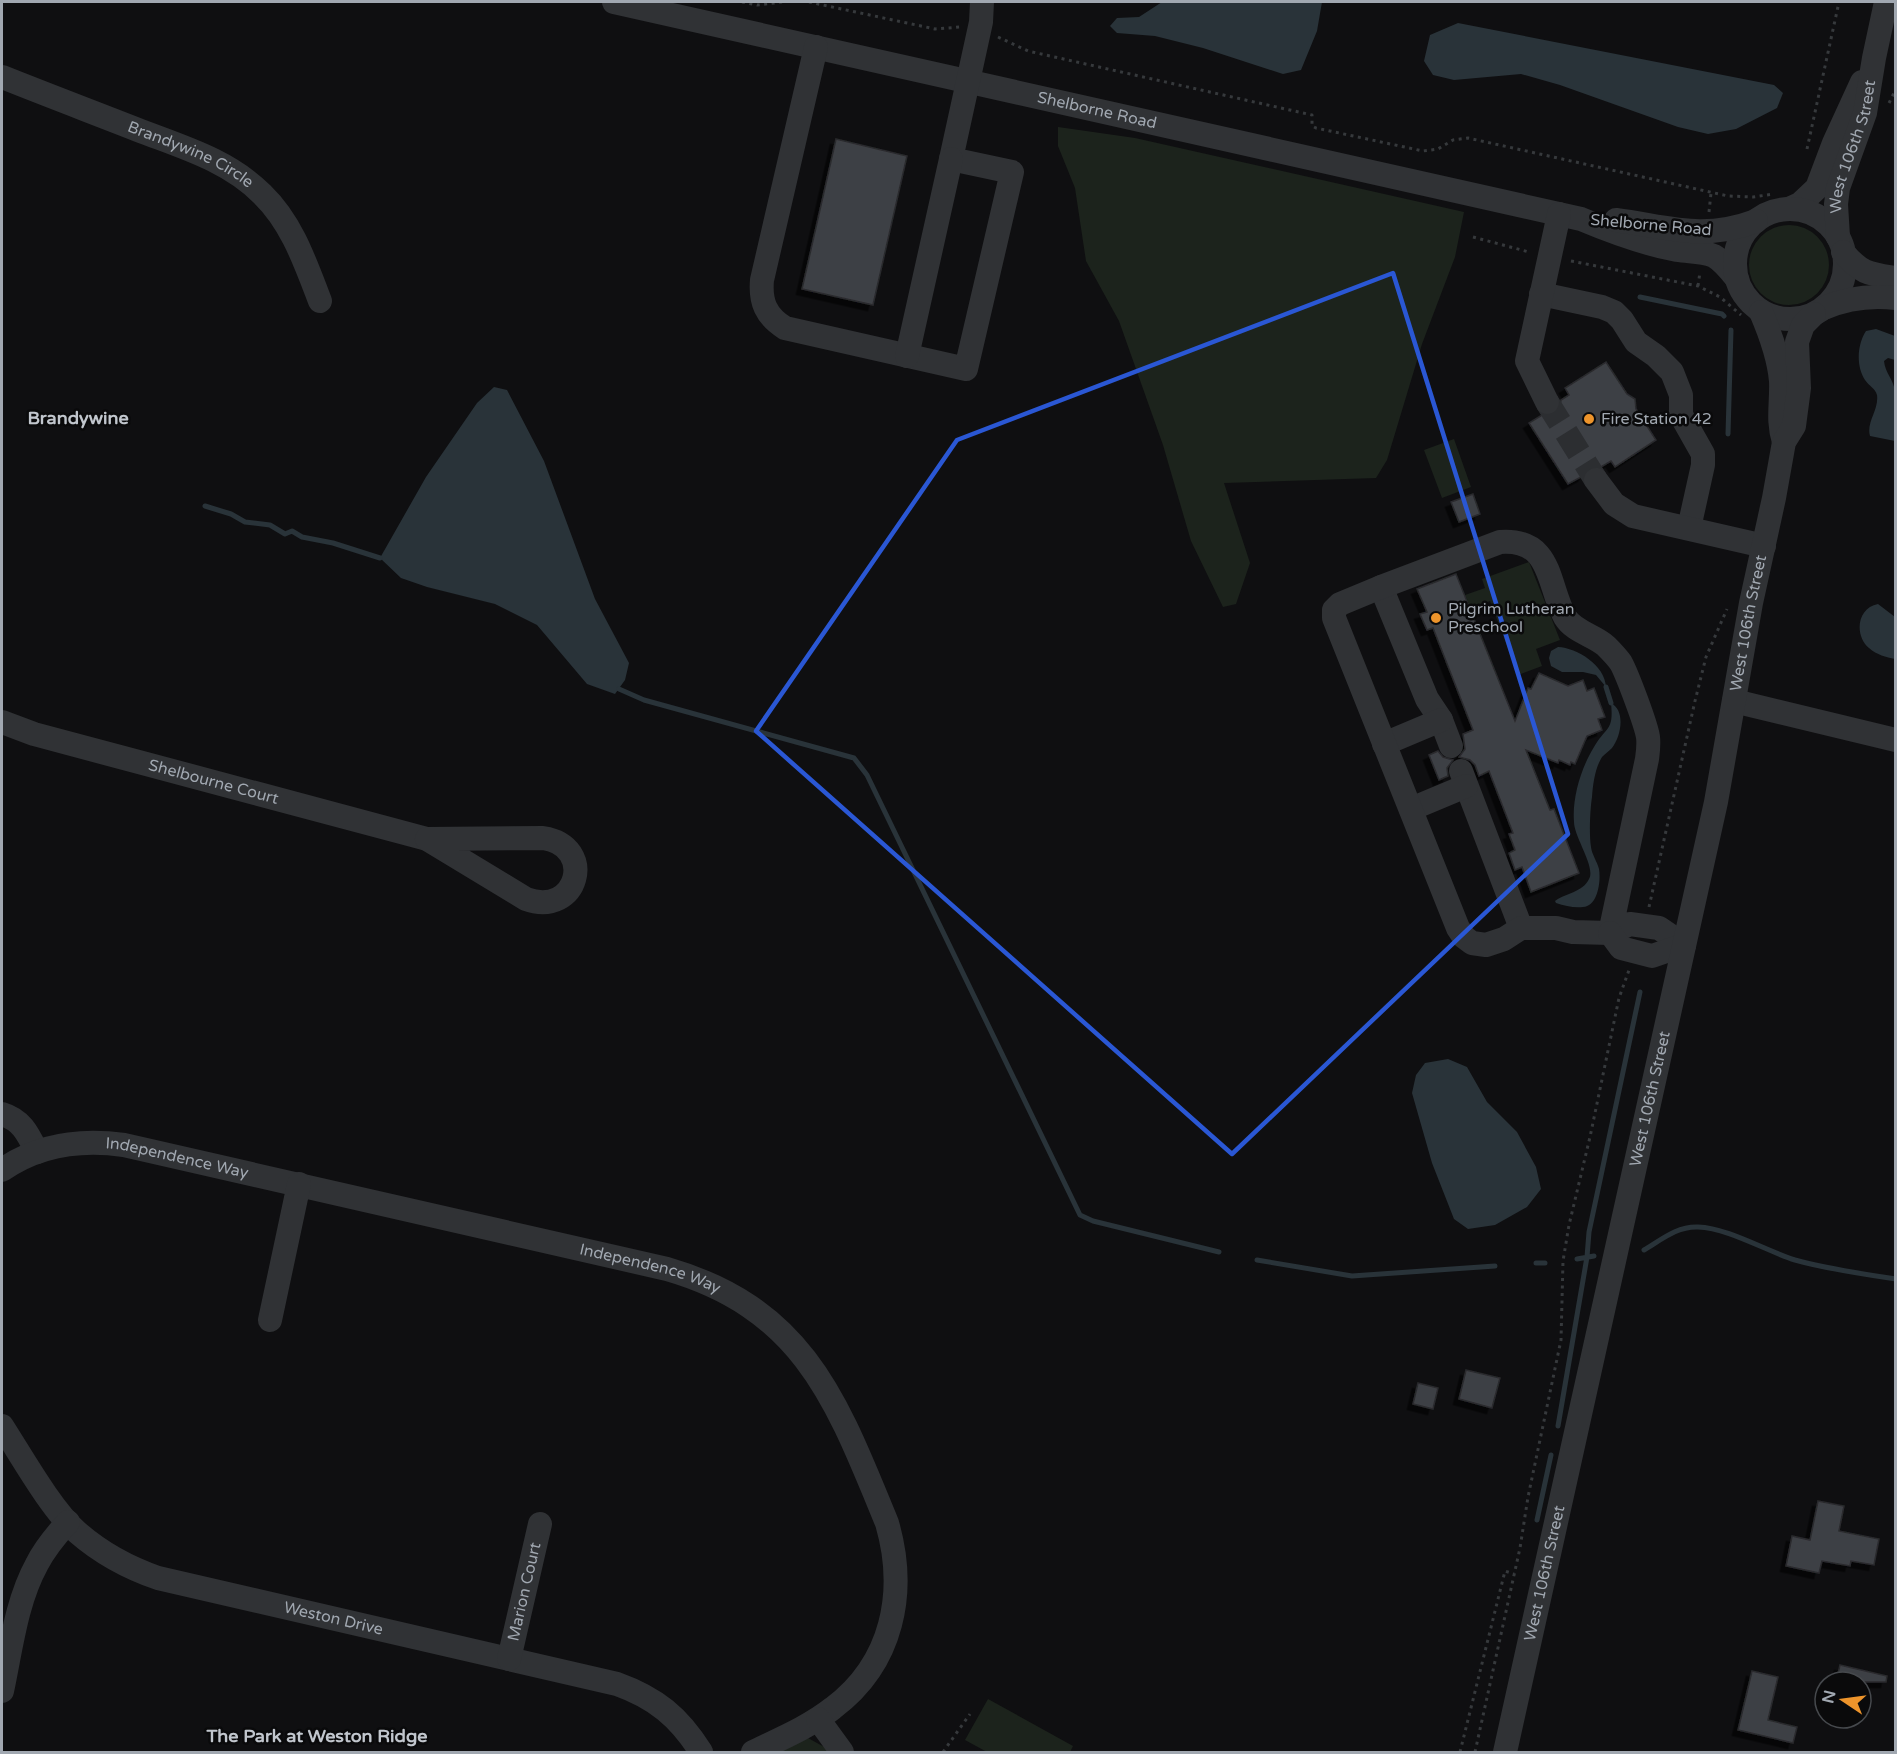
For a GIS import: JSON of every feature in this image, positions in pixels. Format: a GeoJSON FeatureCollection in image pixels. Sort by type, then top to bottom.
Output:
{"type":"FeatureCollection","features":[{"type":"Feature","properties":{"kind":"street","name":"Shelborne Road"},"geometry":{"type":"LineString","coordinates":[[614,2],[680,9],[816,47],[1570,217],[1615,233],[1678,250],[1714,256],[1737,279]]}},
{"type":"Feature","properties":{"kind":"street"},"geometry":{"type":"LineString","coordinates":[[907,356],[981,22],[982,2]]}},
{"type":"Feature","properties":{"kind":"street","name":"West 106th Street"},"geometry":{"type":"LineString","coordinates":[[1840,245],[1836,204],[1838,188],[1865,113],[1874,58],[1887,2]]}},
{"type":"Feature","properties":{"kind":"street"},"geometry":{"type":"LineString","coordinates":[[816,47],[762,280],[762,303],[775,321],[785,328],[966,369],[1012,172],[951,159]]}},
{"type":"Feature","properties":{"kind":"street","name":"West 106th Street"},"geometry":{"type":"LineString","coordinates":[[1786,200],[1800,204],[1818,188],[1834,143],[1874,58]]}},
{"type":"Feature","properties":{"kind":"street","name":"Brandywine Circle"},"geometry":{"type":"LineString","coordinates":[[2,77],[206,156],[240,174],[263,194],[285,222],[301,251],[320,301]]}},
{"type":"Feature","properties":{"kind":"street"},"geometry":{"type":"LineString","coordinates":[[1896,278],[1866,273],[1853,265],[1825,222],[1786,200],[1756,221],[1745,232],[1737,247],[1735,263],[1737,279],[1753,315],[1787,320],[1797,319],[1839,301],[1864,297],[1896,298]]}},
{"type":"Feature","properties":{"kind":"street","name":"Shelborne Road"},"geometry":{"type":"LineString","coordinates":[[1570,217],[1612,220],[1700,232],[1720,231],[1756,221]]}},
{"type":"Feature","properties":{"kind":"street"},"geometry":{"type":"LineString","coordinates":[[1547,402],[1527,361],[1549,257],[1570,217]]}},
{"type":"Feature","properties":{"kind":"street"},"geometry":{"type":"LineString","coordinates":[[1819,311],[1831,301],[1841,283],[1845,263],[1840,245]]}},
{"type":"Feature","properties":{"kind":"street"},"geometry":{"type":"LineString","coordinates":[[1541,294],[1602,307],[1614,312],[1636,342],[1656,356],[1672,372],[1681,395],[1681,415],[1703,454],[1703,465],[1689,528]]}},
{"type":"Feature","properties":{"kind":"street","name":"West 106th Street"},"geometry":{"type":"LineString","coordinates":[[1505,1752],[1716,802],[1784,442],[1794,426],[1798,406],[1799,332],[1803,325],[1819,311]]}},
{"type":"Feature","properties":{"kind":"street","name":"West 106th Street"},"geometry":{"type":"LineString","coordinates":[[1753,315],[1778,364],[1779,427],[1784,442]]}},
{"type":"Feature","properties":{"kind":"street"},"geometry":{"type":"LineString","coordinates":[[1596,480],[1614,504],[1633,516],[1764,546]]}},
{"type":"Feature","properties":{"kind":"street"},"geometry":{"type":"LineString","coordinates":[[1610,933],[1649,747],[1647,733],[1622,665],[1604,644],[1578,630],[1566,618],[1549,569],[1539,556],[1529,547],[1514,541],[1500,542],[1341,604],[1334,610],[1334,618],[1458,928],[1464,937],[1472,943],[1486,945],[1504,939],[1521,928],[1556,928],[1586,933],[1610,933],[1630,924],[1659,928],[1684,945]]}},
{"type":"Feature","properties":{"kind":"street"},"geometry":{"type":"LineString","coordinates":[[1381,587],[1427,699],[1441,720],[1451,746]]}},
{"type":"Feature","properties":{"kind":"street"},"geometry":{"type":"LineString","coordinates":[[1734,701],[1896,740]]}},
{"type":"Feature","properties":{"kind":"street"},"geometry":{"type":"LineString","coordinates":[[1384,744],[1441,720]]}},
{"type":"Feature","properties":{"kind":"street","name":"Shelbourne Court"},"geometry":{"type":"LineString","coordinates":[[2,722],[34,734],[427,839],[552,839],[560,842],[571,854],[576,875],[573,884],[559,900],[535,903],[473,869],[427,839]]}},
{"type":"Feature","properties":{"kind":"street"},"geometry":{"type":"LineString","coordinates":[[1411,809],[1463,779],[1521,928]]}},
{"type":"Feature","properties":{"kind":"street"},"geometry":{"type":"LineString","coordinates":[[2,1114],[25,1128],[37,1152]]}},
{"type":"Feature","properties":{"kind":"street","name":"Independence Way"},"geometry":{"type":"LineString","coordinates":[[2,1170],[37,1152],[73,1143],[105,1142],[150,1150],[686,1274],[735,1297],[773,1325],[794,1344],[816,1371],[844,1421],[887,1523],[897,1566],[894,1610],[888,1634],[875,1662],[863,1679],[846,1697],[818,1719],[753,1752]]}},
{"type":"Feature","properties":{"kind":"street"},"geometry":{"type":"LineString","coordinates":[[270,1320],[298,1184]]}},
{"type":"Feature","properties":{"kind":"street","name":"Weston Drive"},"geometry":{"type":"LineString","coordinates":[[2,1426],[77,1532],[109,1555],[158,1578],[617,1684],[658,1703],[692,1738],[701,1752]]}},
{"type":"Feature","properties":{"kind":"street"},"geometry":{"type":"LineString","coordinates":[[2,1691],[19,1611],[30,1578],[51,1541],[68,1522]]}},
{"type":"Feature","properties":{"kind":"street","name":"Marion Court"},"geometry":{"type":"LineString","coordinates":[[509,1659],[540,1524]]}},
{"type":"Feature","properties":{"kind":"street"},"geometry":{"type":"LineString","coordinates":[[818,1719],[842,1752]]}},
{"type":"Feature","properties":{"kind":"path"},"geometry":{"type":"LineString","coordinates":[[742,2],[757,5],[782,2]]}},
{"type":"Feature","properties":{"kind":"path"},"geometry":{"type":"LineString","coordinates":[[808,2],[935,29],[962,27]]}},
{"type":"Feature","properties":{"kind":"path"},"geometry":{"type":"LineString","coordinates":[[1806,156],[1839,2]]}},
{"type":"Feature","properties":{"kind":"path"},"geometry":{"type":"LineString","coordinates":[[996,36],[1028,51],[1311,115],[1312,126],[1316,128],[1413,150],[1430,151],[1446,146],[1453,140],[1468,138],[1728,196],[1759,196],[1786,200]]}},
{"type":"Feature","properties":{"kind":"path"},"geometry":{"type":"LineString","coordinates":[[1473,237],[1549,257],[1698,286],[1753,315]]}},
{"type":"Feature","properties":{"kind":"path"},"geometry":{"type":"LineString","coordinates":[[1648,909],[1697,692],[1710,648],[1730,603]]}},
{"type":"Feature","properties":{"kind":"path"},"geometry":{"type":"LineString","coordinates":[[1475,1752],[1514,1574],[1561,1340],[1563,1261],[1569,1225],[1619,998],[1632,964]]}},
{"type":"Feature","properties":{"kind":"path"},"geometry":{"type":"LineString","coordinates":[[1460,1752],[1505,1571],[1514,1574]]}},
{"type":"Feature","properties":{"kind":"path"},"geometry":{"type":"LineString","coordinates":[[943,1752],[970,1714]]}},
{"type":"Feature","properties":{"kind":"highlighted area"},"geometry":{"type":"Polygon","coordinates":[[[1393,273],[1568,834],[1232,1154],[756,731],[957,440],[1393,273]]]}},
{"type":"Feature","properties":{"kind":"shaded area"},"geometry":{"type":"Polygon","coordinates":[[[1162,2],[1322,2],[1317,31],[1301,70],[1283,74],[1203,48],[1155,36],[1117,33],[1110,26],[1117,18],[1139,17],[1162,2]]]}},
{"type":"Feature","properties":{"kind":"shaded area"},"geometry":{"type":"Polygon","coordinates":[[[1458,23],[1774,85],[1783,93],[1777,108],[1736,129],[1708,134],[1678,127],[1560,85],[1521,74],[1454,80],[1433,75],[1424,61],[1430,35],[1458,23]]]}},
{"type":"Feature","properties":{"kind":"shaded area"},"geometry":{"type":"Polygon","coordinates":[[[1058,127],[1135,138],[1464,212],[1455,257],[1422,344],[1387,460],[1376,478],[1224,483],[1250,563],[1236,604],[1223,607],[1191,541],[1163,445],[1119,321],[1086,261],[1075,188],[1058,146],[1058,127]]]}},
{"type":"Feature","properties":{"kind":"shaded area"},"geometry":{"type":"Polygon","coordinates":[[[1789,225],[1811,232],[1817,237],[1828,257],[1829,265],[1822,287],[1817,293],[1797,304],[1789,305],[1767,298],[1761,293],[1750,273],[1749,265],[1756,243],[1761,237],[1781,226],[1789,225]]]}},
{"type":"Feature","properties":{"kind":"shaded area"},"geometry":{"type":"Polygon","coordinates":[[[1876,329],[1895,336],[1895,360],[1888,358],[1884,361],[1895,392],[1895,441],[1870,436],[1869,431],[1877,395],[1862,374],[1859,356],[1866,331],[1876,329]]]}},
{"type":"Feature","properties":{"kind":"shaded area"},"geometry":{"type":"Polygon","coordinates":[[[494,387],[507,390],[544,461],[595,599],[629,663],[625,680],[615,694],[587,684],[537,625],[495,604],[401,578],[380,558],[426,477],[477,403],[494,387]]]}},
{"type":"Feature","properties":{"kind":"shaded area"},"geometry":{"type":"Polygon","coordinates":[[[1454,439],[1471,487],[1442,498],[1424,450],[1454,439]]]}},
{"type":"Feature","properties":{"kind":"shaded area"},"geometry":{"type":"Polygon","coordinates":[[[1529,562],[1560,640],[1536,649],[1542,666],[1518,675],[1490,601],[1471,609],[1465,595],[1485,588],[1482,579],[1529,562]]]}},
{"type":"Feature","properties":{"kind":"shaded area"},"geometry":{"type":"Polygon","coordinates":[[[1878,604],[1895,617],[1895,659],[1869,648],[1861,636],[1862,616],[1878,604]]]}},
{"type":"Feature","properties":{"kind":"shaded area"},"geometry":{"type":"Polygon","coordinates":[[[1558,647],[1589,659],[1601,672],[1606,687],[1596,675],[1583,672],[1562,672],[1551,666],[1549,658],[1551,651],[1558,647]]]}},
{"type":"Feature","properties":{"kind":"shaded area"},"geometry":{"type":"Polygon","coordinates":[[[1611,703],[1619,712],[1620,731],[1612,748],[1602,757],[1598,766],[1591,809],[1590,842],[1599,869],[1599,886],[1595,898],[1588,906],[1566,906],[1555,901],[1579,890],[1589,879],[1590,867],[1575,828],[1574,803],[1585,764],[1610,724],[1611,703]]]}},
{"type":"Feature","properties":{"kind":"shaded area"},"geometry":{"type":"Polygon","coordinates":[[[1448,1059],[1467,1067],[1487,1102],[1517,1132],[1536,1167],[1541,1189],[1527,1207],[1495,1225],[1468,1229],[1454,1219],[1432,1163],[1412,1093],[1416,1075],[1425,1063],[1448,1059]]]}},
{"type":"Feature","properties":{"kind":"shaded area"},"geometry":{"type":"Polygon","coordinates":[[[988,1699],[1073,1746],[1070,1752],[987,1752],[965,1740],[988,1699]]]}},
{"type":"Feature","properties":{"kind":"shaded area"},"geometry":{"type":"Polygon","coordinates":[[[808,1738],[829,1752],[780,1752],[808,1738]]]}},
{"type":"Feature","properties":{"kind":"building"},"geometry":{"type":"Polygon","coordinates":[[[836,139],[907,156],[873,305],[802,289],[836,139]]]}},
{"type":"Feature","properties":{"kind":"building","name":"Fire Station 42"},"geometry":{"type":"Polygon","coordinates":[[[1606,362],[1627,394],[1635,399],[1636,409],[1656,440],[1615,467],[1611,461],[1601,467],[1588,468],[1583,476],[1568,484],[1529,423],[1542,415],[1554,414],[1559,409],[1561,400],[1569,395],[1565,388],[1606,362]]]}},
{"type":"Feature","properties":{"kind":"building"},"geometry":{"type":"Polygon","coordinates":[[[1473,494],[1480,514],[1459,522],[1451,502],[1473,494]]]}},
{"type":"Feature","properties":{"kind":"building"},"geometry":{"type":"Polygon","coordinates":[[[1456,574],[1515,721],[1528,688],[1531,689],[1539,673],[1568,686],[1583,680],[1587,691],[1594,688],[1605,717],[1598,719],[1602,730],[1587,736],[1575,764],[1571,762],[1570,765],[1559,760],[1558,763],[1526,750],[1550,810],[1554,809],[1579,873],[1531,892],[1522,867],[1515,870],[1509,853],[1515,850],[1509,834],[1513,833],[1489,771],[1479,776],[1475,765],[1470,760],[1459,757],[1465,749],[1463,734],[1473,730],[1433,628],[1427,630],[1420,614],[1427,612],[1417,589],[1456,574]]]}},
{"type":"Feature","properties":{"kind":"building"},"geometry":{"type":"Polygon","coordinates":[[[1438,751],[1443,757],[1453,760],[1447,768],[1448,776],[1439,780],[1429,755],[1438,751]]]}},
{"type":"Feature","properties":{"kind":"building"},"geometry":{"type":"Polygon","coordinates":[[[1466,1370],[1500,1378],[1492,1408],[1459,1399],[1466,1370]]]}},
{"type":"Feature","properties":{"kind":"building"},"geometry":{"type":"Polygon","coordinates":[[[1418,1383],[1438,1388],[1433,1409],[1413,1404],[1418,1383]]]}},
{"type":"Feature","properties":{"kind":"building"},"geometry":{"type":"Polygon","coordinates":[[[1818,1501],[1844,1506],[1839,1531],[1879,1539],[1874,1565],[1851,1561],[1850,1566],[1822,1561],[1819,1573],[1786,1566],[1792,1536],[1810,1540],[1818,1501]]]}},
{"type":"Feature","properties":{"kind":"building"},"geometry":{"type":"Polygon","coordinates":[[[1840,1665],[1861,1670],[1839,1670],[1840,1665]]]}},
{"type":"Feature","properties":{"kind":"building"},"geometry":{"type":"Polygon","coordinates":[[[1752,1671],[1778,1677],[1768,1720],[1797,1727],[1793,1743],[1738,1730],[1752,1671]]]}},
{"type":"Feature","properties":{"kind":"building"},"geometry":{"type":"Polygon","coordinates":[[[1873,1673],[1887,1676],[1886,1682],[1873,1682],[1873,1673]]]}},
{"type":"Feature","properties":{"kind":"waterway"},"geometry":{"type":"LineString","coordinates":[[1640,297],[1724,316]]}},
{"type":"Feature","properties":{"kind":"waterway"},"geometry":{"type":"LineString","coordinates":[[1728,434],[1731,330]]}},
{"type":"Feature","properties":{"kind":"waterway"},"geometry":{"type":"LineString","coordinates":[[205,506],[231,514],[245,522],[270,525],[285,534],[292,531],[302,537],[333,543],[380,558]]}},
{"type":"Feature","properties":{"kind":"waterway"},"geometry":{"type":"LineString","coordinates":[[1606,687],[1611,703]]}},
{"type":"Feature","properties":{"kind":"waterway"},"geometry":{"type":"LineString","coordinates":[[619,689],[644,700],[854,758],[867,775],[1080,1215],[1093,1221],[1219,1252]]}},
{"type":"Feature","properties":{"kind":"waterway"},"geometry":{"type":"LineString","coordinates":[[1558,1426],[1587,1257],[1589,1232],[1640,992]]}},
{"type":"Feature","properties":{"kind":"waterway"},"geometry":{"type":"LineString","coordinates":[[1644,1250],[1676,1231],[1690,1227],[1710,1228],[1747,1240],[1795,1260],[1896,1279]]}},
{"type":"Feature","properties":{"kind":"waterway"},"geometry":{"type":"LineString","coordinates":[[1577,1259],[1594,1256]]}},
{"type":"Feature","properties":{"kind":"waterway"},"geometry":{"type":"LineString","coordinates":[[1257,1260],[1352,1276],[1495,1266]]}},
{"type":"Feature","properties":{"kind":"waterway"},"geometry":{"type":"LineString","coordinates":[[1536,1263],[1545,1263]]}},
{"type":"Feature","properties":{"kind":"waterway"},"geometry":{"type":"LineString","coordinates":[[1537,1520],[1551,1455]]}},
{"type":"Feature","properties":{"kind":"tunnel"},"geometry":{"type":"LineString","coordinates":[[1547,402],[1596,480]]}},
{"type":"Feature","properties":{"kind":"place","name":"Fire Station 42"},"geometry":{"type":"Point","coordinates":[1589,419]}},
{"type":"Feature","properties":{"kind":"place","name":"Pilgrim Lutheran Preschool"},"geometry":{"type":"Point","coordinates":[1436,618]}},
{"type":"Feature","properties":{"kind":"district","name":"Brandywine"},"geometry":{"type":"Point","coordinates":[78,418]}},
{"type":"Feature","properties":{"kind":"district","name":"The Park at Weston Ridge"},"geometry":{"type":"Point","coordinates":[317,1736]}}]}
